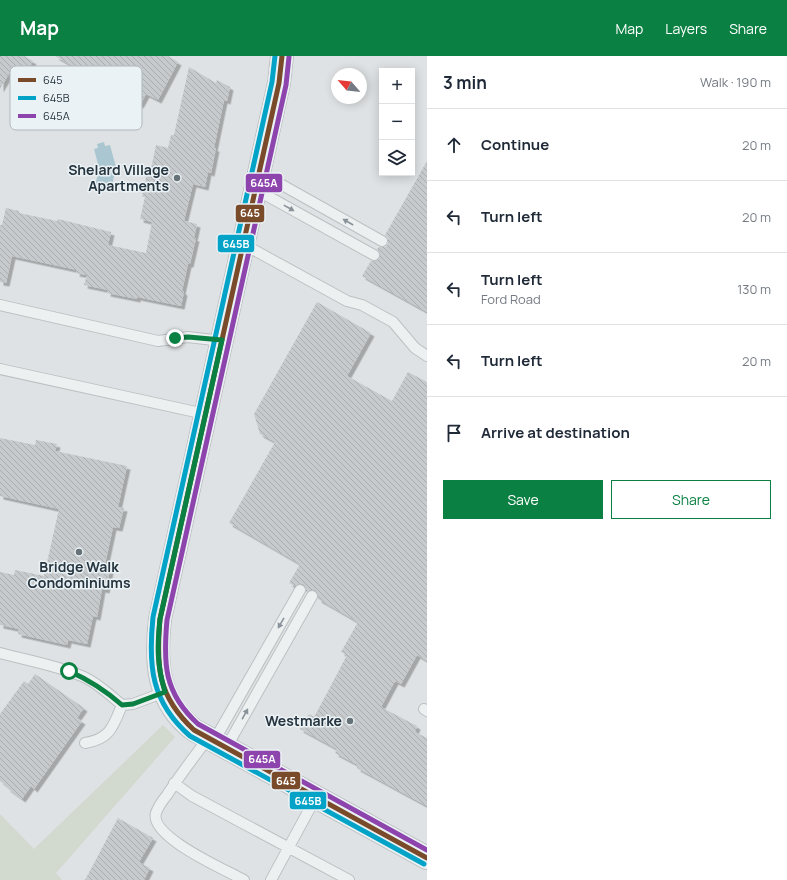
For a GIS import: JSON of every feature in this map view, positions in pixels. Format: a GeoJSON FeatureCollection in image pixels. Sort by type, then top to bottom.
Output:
{"type":"FeatureCollection","features":[{"type":"Feature","properties":{"kind":"street"},"geometry":{"type":"LineString","coordinates":[[282,56],[279,83],[160,619],[158,642],[159,672],[170,704],[186,724],[427,858]]}},
{"type":"Feature","properties":{"kind":"lane"},"geometry":{"type":"LineString","coordinates":[[257,180],[382,241]]}},
{"type":"Feature","properties":{"kind":"lane"},"geometry":{"type":"LineString","coordinates":[[257,180],[374,255]]}},
{"type":"Feature","properties":{"kind":"lane"},"geometry":{"type":"LineString","coordinates":[[243,244],[347,301],[362,305],[393,322],[415,348],[427,356]]}},
{"type":"Feature","properties":{"kind":"lane"},"geometry":{"type":"LineString","coordinates":[[0,305],[158,341],[188,337],[222,340]]}},
{"type":"Feature","properties":{"kind":"lane"},"geometry":{"type":"LineString","coordinates":[[0,369],[205,414]]}},
{"type":"Feature","properties":{"kind":"lane"},"geometry":{"type":"LineString","coordinates":[[216,742],[300,590]]}},
{"type":"Feature","properties":{"kind":"lane"},"geometry":{"type":"LineString","coordinates":[[244,880],[176,844],[159,827],[155,820],[156,813],[174,783],[216,742],[312,596]]}},
{"type":"Feature","properties":{"kind":"lane"},"geometry":{"type":"LineString","coordinates":[[0,654],[69,671],[104,690],[122,705],[133,704],[165,692]]}},
{"type":"Feature","properties":{"kind":"lane"},"geometry":{"type":"LineString","coordinates":[[85,743],[97,741],[106,736],[115,723],[122,705]]}},
{"type":"Feature","properties":{"kind":"lane"},"geometry":{"type":"LineString","coordinates":[[174,783],[192,796],[348,880]]}},
{"type":"Feature","properties":{"kind":"lane"},"geometry":{"type":"LineString","coordinates":[[271,880],[316,797]]}},
{"type":"Feature","properties":{"kind":"shaded area"},"geometry":{"type":"Polygon","coordinates":[[[163,725],[175,737],[56,873],[62,880],[0,880],[0,814],[34,849],[163,725]]]}},
{"type":"Feature","properties":{"kind":"water"},"geometry":{"type":"Polygon","coordinates":[[[104,142],[105,146],[110,145],[116,167],[111,190],[95,187],[99,168],[94,149],[98,148],[97,144],[104,142]]]}},
{"type":"Feature","properties":{"kind":"building"},"geometry":{"type":"Polygon","coordinates":[[[0,56],[24,56],[33,61],[30,66],[10,66],[10,72],[0,89],[0,56]]]}},
{"type":"Feature","properties":{"kind":"building"},"geometry":{"type":"Polygon","coordinates":[[[55,56],[168,56],[178,62],[158,100],[146,94],[142,101],[142,66],[73,66],[55,56]]]}},
{"type":"Feature","properties":{"kind":"building","name":"Shelard Village Apartments"},"geometry":{"type":"Polygon","coordinates":[[[189,67],[216,83],[217,80],[230,87],[227,101],[224,100],[214,148],[216,148],[211,173],[208,172],[205,187],[193,184],[184,221],[197,224],[194,238],[196,238],[182,291],[184,292],[181,306],[137,297],[137,299],[107,293],[108,290],[84,285],[87,275],[76,273],[77,270],[12,256],[6,283],[0,282],[0,225],[2,225],[6,208],[19,211],[19,213],[57,221],[58,219],[111,232],[108,245],[146,253],[152,222],[140,219],[145,197],[142,197],[148,169],[151,169],[156,145],[168,148],[171,135],[174,135],[189,67]]]}},
{"type":"Feature","properties":{"kind":"building"},"geometry":{"type":"Polygon","coordinates":[[[427,161],[427,312],[362,276],[371,261],[379,258],[380,254],[377,249],[379,247],[385,247],[388,244],[388,238],[385,235],[427,161]]]}},
{"type":"Feature","properties":{"kind":"building"},"geometry":{"type":"Polygon","coordinates":[[[317,302],[371,333],[347,376],[392,401],[408,372],[427,382],[427,661],[417,655],[401,684],[395,681],[381,707],[417,726],[415,732],[427,738],[427,806],[357,768],[358,765],[335,753],[337,749],[300,729],[309,714],[314,717],[347,655],[341,652],[358,622],[318,599],[318,593],[315,590],[309,590],[306,593],[306,587],[303,584],[295,586],[289,583],[300,564],[229,523],[275,442],[260,434],[254,414],[317,302]]]}},
{"type":"Feature","properties":{"kind":"building","name":"Bridge Walk Condominiums"},"geometry":{"type":"Polygon","coordinates":[[[0,438],[35,445],[36,440],[57,444],[55,451],[127,466],[118,507],[124,508],[119,528],[113,527],[104,569],[110,570],[106,590],[102,589],[97,617],[93,616],[87,644],[68,640],[67,645],[18,634],[19,629],[0,625],[0,572],[14,575],[15,570],[44,576],[59,509],[0,496],[0,438]]]}},
{"type":"Feature","properties":{"kind":"building"},"geometry":{"type":"Polygon","coordinates":[[[35,674],[84,708],[77,718],[82,721],[34,789],[31,786],[22,799],[0,781],[0,714],[24,681],[28,684],[35,674]]]}},
{"type":"Feature","properties":{"kind":"building"},"geometry":{"type":"Polygon","coordinates":[[[118,818],[153,838],[139,862],[150,868],[144,880],[85,880],[118,818]]]}},
{"type":"Feature","properties":{"kind":"transit line","name":"645B"},"geometry":{"type":"LineString","coordinates":[[275,56],[272,82],[153,617],[151,651],[152,667],[155,682],[167,710],[190,736],[424,864]]}},
{"type":"Feature","properties":{"kind":"transit line","name":"645"},"geometry":{"type":"LineString","coordinates":[[282,56],[279,83],[160,619],[158,651],[159,666],[166,692],[173,705],[194,730],[427,858]]}},
{"type":"Feature","properties":{"kind":"transit line","name":"645A"},"geometry":{"type":"LineString","coordinates":[[289,57],[286,85],[167,620],[165,650],[168,677],[178,701],[198,724],[427,850]]}},
{"type":"Feature","properties":{"kind":"place","name":"Shelard Village Apartments"},"geometry":{"type":"Point","coordinates":[177,178]}},
{"type":"Feature","properties":{"kind":"place","name":"Bridge Walk Condominiums"},"geometry":{"type":"Point","coordinates":[79,552]}},
{"type":"Feature","properties":{"kind":"place","name":"Westmarke"},"geometry":{"type":"Point","coordinates":[350,721]}},
{"type":"Feature","properties":{"kind":"route"},"geometry":{"type":"LineString","coordinates":[[69,671],[104,690],[122,705],[133,704],[165,692],[159,672],[158,659],[160,619],[222,340],[188,337],[175,338]]}}]}
